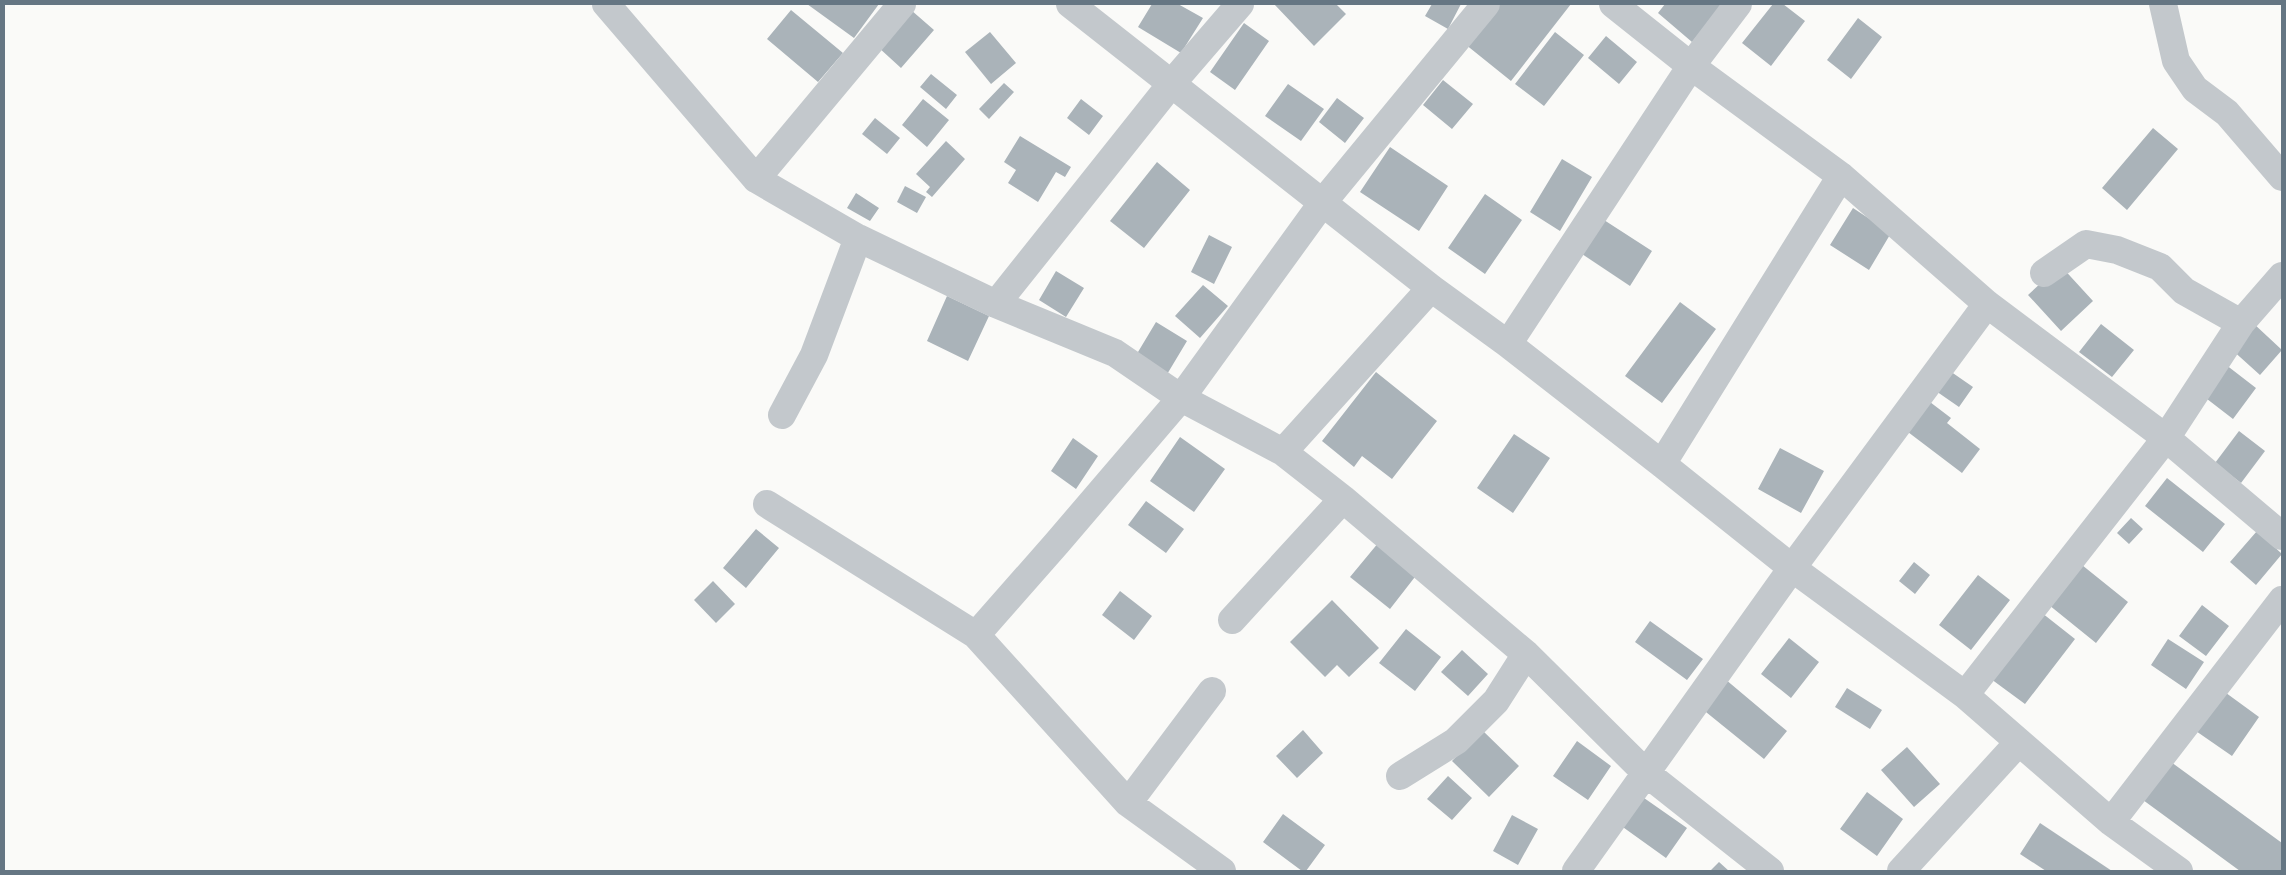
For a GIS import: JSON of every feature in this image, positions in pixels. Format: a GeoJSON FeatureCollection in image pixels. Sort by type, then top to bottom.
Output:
{"type":"FeatureCollection","features":[{"type":"Feature","properties":{"kind":"street"},"geometry":{"type":"LineString","coordinates":[[606,4],[756,179],[858,238],[996,304],[1115,353],[1181,398],[1283,452],[1343,499],[1526,654],[1646,773],[1770,871]]}},
{"type":"Feature","properties":{"kind":"street"},"geometry":{"type":"LineString","coordinates":[[756,179],[902,4]]}},
{"type":"Feature","properties":{"kind":"street"},"geometry":{"type":"LineString","coordinates":[[1070,4],[1431,288],[1508,344],[1662,464],[1792,568],[1966,695],[2111,822],[2179,871]]}},
{"type":"Feature","properties":{"kind":"street"},"geometry":{"type":"LineString","coordinates":[[996,304],[1172,83],[1240,4]]}},
{"type":"Feature","properties":{"kind":"street"},"geometry":{"type":"LineString","coordinates":[[976,635],[1058,544],[1181,398],[1323,202],[1486,4]]}},
{"type":"Feature","properties":{"kind":"street"},"geometry":{"type":"LineString","coordinates":[[1613,4],[1691,66],[1841,176],[1987,304],[2166,438],[2282,536]]}},
{"type":"Feature","properties":{"kind":"street"},"geometry":{"type":"LineString","coordinates":[[1508,344],[1691,66],[1738,4]]}},
{"type":"Feature","properties":{"kind":"street"},"geometry":{"type":"LineString","coordinates":[[2163,4],[2176,61],[2195,89],[2227,113],[2282,177]]}},
{"type":"Feature","properties":{"kind":"street"},"geometry":{"type":"LineString","coordinates":[[1662,464],[1841,176]]}},
{"type":"Feature","properties":{"kind":"street"},"geometry":{"type":"LineString","coordinates":[[782,415],[814,355],[858,238]]}},
{"type":"Feature","properties":{"kind":"street"},"geometry":{"type":"LineString","coordinates":[[2044,273],[2086,244],[2117,250],[2160,267],[2184,291],[2241,322]]}},
{"type":"Feature","properties":{"kind":"street"},"geometry":{"type":"LineString","coordinates":[[1966,695],[2166,438],[2241,322],[2282,276]]}},
{"type":"Feature","properties":{"kind":"street"},"geometry":{"type":"LineString","coordinates":[[1283,452],[1431,288]]}},
{"type":"Feature","properties":{"kind":"street"},"geometry":{"type":"LineString","coordinates":[[1576,871],[1792,568],[1987,304]]}},
{"type":"Feature","properties":{"kind":"street"},"geometry":{"type":"LineString","coordinates":[[1232,620],[1343,499]]}},
{"type":"Feature","properties":{"kind":"street"},"geometry":{"type":"LineString","coordinates":[[767,504],[976,635],[1128,803],[1222,871]]}},
{"type":"Feature","properties":{"kind":"street"},"geometry":{"type":"LineString","coordinates":[[2111,822],[2282,600]]}},
{"type":"Feature","properties":{"kind":"street"},"geometry":{"type":"LineString","coordinates":[[1400,776],[1456,741],[1496,701],[1526,654]]}},
{"type":"Feature","properties":{"kind":"street"},"geometry":{"type":"LineString","coordinates":[[1128,803],[1212,691]]}},
{"type":"Feature","properties":{"kind":"street"},"geometry":{"type":"LineString","coordinates":[[1900,871],[2020,742]]}},
{"type":"Feature","properties":{"kind":"building"},"geometry":{"type":"Polygon","coordinates":[[[807,4],[879,4],[854,38],[807,4]]]}},
{"type":"Feature","properties":{"kind":"building"},"geometry":{"type":"Polygon","coordinates":[[[1152,4],[1178,4],[1203,18],[1181,53],[1138,27],[1152,4]]]}},
{"type":"Feature","properties":{"kind":"building"},"geometry":{"type":"Polygon","coordinates":[[[1274,4],[1336,4],[1346,14],[1314,46],[1274,4]]]}},
{"type":"Feature","properties":{"kind":"building"},"geometry":{"type":"Polygon","coordinates":[[[1432,4],[1461,4],[1448,29],[1425,16],[1432,4]]]}},
{"type":"Feature","properties":{"kind":"building"},"geometry":{"type":"Polygon","coordinates":[[[1497,4],[1571,4],[1511,81],[1465,44],[1497,4]]]}},
{"type":"Feature","properties":{"kind":"building"},"geometry":{"type":"Polygon","coordinates":[[[1665,4],[1724,4],[1692,42],[1658,13],[1665,4]]]}},
{"type":"Feature","properties":{"kind":"building"},"geometry":{"type":"Polygon","coordinates":[[[1773,4],[1783,4],[1805,21],[1771,66],[1742,43],[1773,4]]]}},
{"type":"Feature","properties":{"kind":"building"},"geometry":{"type":"Polygon","coordinates":[[[791,10],[843,53],[818,82],[767,39],[791,10]]]}},
{"type":"Feature","properties":{"kind":"building"},"geometry":{"type":"Polygon","coordinates":[[[911,10],[934,30],[901,68],[878,47],[911,10]]]}},
{"type":"Feature","properties":{"kind":"building"},"geometry":{"type":"Polygon","coordinates":[[[1858,18],[1882,37],[1851,79],[1827,60],[1858,18]]]}},
{"type":"Feature","properties":{"kind":"building"},"geometry":{"type":"Polygon","coordinates":[[[1244,23],[1269,41],[1235,90],[1210,72],[1244,23]]]}},
{"type":"Feature","properties":{"kind":"building"},"geometry":{"type":"Polygon","coordinates":[[[990,32],[1016,63],[991,84],[965,52],[990,32]]]}},
{"type":"Feature","properties":{"kind":"building"},"geometry":{"type":"Polygon","coordinates":[[[1555,32],[1584,55],[1544,106],[1515,84],[1555,32]]]}},
{"type":"Feature","properties":{"kind":"building"},"geometry":{"type":"Polygon","coordinates":[[[1606,36],[1637,62],[1619,84],[1588,58],[1606,36]]]}},
{"type":"Feature","properties":{"kind":"building"},"geometry":{"type":"Polygon","coordinates":[[[931,74],[957,95],[946,109],[920,87],[931,74]]]}},
{"type":"Feature","properties":{"kind":"building"},"geometry":{"type":"Polygon","coordinates":[[[1443,80],[1473,104],[1452,129],[1423,105],[1443,80]]]}},
{"type":"Feature","properties":{"kind":"building"},"geometry":{"type":"Polygon","coordinates":[[[1004,83],[1014,92],[989,119],[979,109],[1004,83]]]}},
{"type":"Feature","properties":{"kind":"building"},"geometry":{"type":"Polygon","coordinates":[[[1288,84],[1324,109],[1301,141],[1265,116],[1288,84]]]}},
{"type":"Feature","properties":{"kind":"building"},"geometry":{"type":"Polygon","coordinates":[[[1337,98],[1364,118],[1345,143],[1319,122],[1337,98]]]}},
{"type":"Feature","properties":{"kind":"building"},"geometry":{"type":"Polygon","coordinates":[[[923,99],[949,120],[927,147],[902,125],[923,99]]]}},
{"type":"Feature","properties":{"kind":"building"},"geometry":{"type":"Polygon","coordinates":[[[1081,99],[1103,116],[1089,135],[1067,118],[1081,99]]]}},
{"type":"Feature","properties":{"kind":"building"},"geometry":{"type":"Polygon","coordinates":[[[875,118],[900,138],[887,154],[862,134],[875,118]]]}},
{"type":"Feature","properties":{"kind":"building"},"geometry":{"type":"Polygon","coordinates":[[[2153,128],[2178,149],[2127,210],[2102,188],[2153,128]]]}},
{"type":"Feature","properties":{"kind":"building"},"geometry":{"type":"Polygon","coordinates":[[[1020,136],[1071,167],[1065,177],[1056,172],[1038,202],[1008,183],[1016,170],[1004,162],[1020,136]]]}},
{"type":"Feature","properties":{"kind":"building"},"geometry":{"type":"Polygon","coordinates":[[[946,141],[965,159],[932,197],[926,192],[930,187],[916,174],[946,141]]]}},
{"type":"Feature","properties":{"kind":"building"},"geometry":{"type":"Polygon","coordinates":[[[1390,147],[1448,186],[1419,231],[1360,192],[1390,147]]]}},
{"type":"Feature","properties":{"kind":"building"},"geometry":{"type":"Polygon","coordinates":[[[1562,159],[1592,177],[1560,231],[1530,212],[1562,159]]]}},
{"type":"Feature","properties":{"kind":"building"},"geometry":{"type":"Polygon","coordinates":[[[1157,162],[1190,190],[1144,248],[1110,221],[1157,162]]]}},
{"type":"Feature","properties":{"kind":"building"},"geometry":{"type":"Polygon","coordinates":[[[905,186],[926,197],[917,213],[897,202],[905,186]]]}},
{"type":"Feature","properties":{"kind":"building"},"geometry":{"type":"Polygon","coordinates":[[[856,193],[879,208],[870,221],[847,208],[856,193]]]}},
{"type":"Feature","properties":{"kind":"building"},"geometry":{"type":"Polygon","coordinates":[[[1485,194],[1522,220],[1485,274],[1448,248],[1485,194]]]}},
{"type":"Feature","properties":{"kind":"building"},"geometry":{"type":"Polygon","coordinates":[[[1853,208],[1891,233],[1869,270],[1830,245],[1853,208]]]}},
{"type":"Feature","properties":{"kind":"building"},"geometry":{"type":"Polygon","coordinates":[[[1604,220],[1652,251],[1630,286],[1582,254],[1604,220]]]}},
{"type":"Feature","properties":{"kind":"building"},"geometry":{"type":"Polygon","coordinates":[[[1209,235],[1232,247],[1214,284],[1191,272],[1209,235]]]}},
{"type":"Feature","properties":{"kind":"building"},"geometry":{"type":"Polygon","coordinates":[[[2060,265],[2093,301],[2061,331],[2028,295],[2060,265]]]}},
{"type":"Feature","properties":{"kind":"building"},"geometry":{"type":"Polygon","coordinates":[[[1056,271],[1084,288],[1066,317],[1039,300],[1056,271]]]}},
{"type":"Feature","properties":{"kind":"building"},"geometry":{"type":"Polygon","coordinates":[[[1203,285],[1228,306],[1200,338],[1175,316],[1203,285]]]}},
{"type":"Feature","properties":{"kind":"building"},"geometry":{"type":"Polygon","coordinates":[[[947,296],[989,316],[968,361],[927,341],[947,296]]]}},
{"type":"Feature","properties":{"kind":"building"},"geometry":{"type":"Polygon","coordinates":[[[1680,302],[1716,329],[1662,403],[1625,376],[1680,302]]]}},
{"type":"Feature","properties":{"kind":"building"},"geometry":{"type":"Polygon","coordinates":[[[1156,322],[1187,341],[1166,376],[1135,357],[1156,322]]]}},
{"type":"Feature","properties":{"kind":"building"},"geometry":{"type":"Polygon","coordinates":[[[2253,323],[2282,350],[2260,375],[2230,348],[2253,323]]]}},
{"type":"Feature","properties":{"kind":"building"},"geometry":{"type":"Polygon","coordinates":[[[2101,324],[2134,350],[2112,377],[2079,352],[2101,324]]]}},
{"type":"Feature","properties":{"kind":"building"},"geometry":{"type":"Polygon","coordinates":[[[2221,361],[2256,388],[2233,419],[2198,392],[2221,361]]]}},
{"type":"Feature","properties":{"kind":"building"},"geometry":{"type":"Polygon","coordinates":[[[1947,369],[1973,387],[1959,407],[1933,389],[1947,369]]]}},
{"type":"Feature","properties":{"kind":"building"},"geometry":{"type":"Polygon","coordinates":[[[1376,372],[1437,421],[1392,479],[1362,456],[1354,467],[1322,441],[1376,372]]]}},
{"type":"Feature","properties":{"kind":"building"},"geometry":{"type":"Polygon","coordinates":[[[1926,399],[1951,418],[1947,423],[1980,449],[1962,473],[1904,429],[1926,399]]]}},
{"type":"Feature","properties":{"kind":"building"},"geometry":{"type":"Polygon","coordinates":[[[2239,431],[2265,451],[2241,483],[2215,463],[2239,431]]]}},
{"type":"Feature","properties":{"kind":"building"},"geometry":{"type":"Polygon","coordinates":[[[1514,434],[1550,458],[1513,513],[1477,488],[1514,434]]]}},
{"type":"Feature","properties":{"kind":"building"},"geometry":{"type":"Polygon","coordinates":[[[1180,437],[1225,469],[1194,512],[1150,481],[1180,437]]]}},
{"type":"Feature","properties":{"kind":"building"},"geometry":{"type":"Polygon","coordinates":[[[1073,438],[1098,456],[1076,489],[1051,471],[1073,438]]]}},
{"type":"Feature","properties":{"kind":"building"},"geometry":{"type":"Polygon","coordinates":[[[1780,448],[1824,471],[1801,513],[1758,489],[1780,448]]]}},
{"type":"Feature","properties":{"kind":"building"},"geometry":{"type":"Polygon","coordinates":[[[2167,478],[2225,524],[2203,552],[2145,506],[2167,478]]]}},
{"type":"Feature","properties":{"kind":"building"},"geometry":{"type":"Polygon","coordinates":[[[1146,501],[1184,529],[1166,553],[1128,525],[1146,501]]]}},
{"type":"Feature","properties":{"kind":"building"},"geometry":{"type":"Polygon","coordinates":[[[2131,518],[2143,529],[2129,544],[2117,533],[2131,518]]]}},
{"type":"Feature","properties":{"kind":"building"},"geometry":{"type":"Polygon","coordinates":[[[756,529],[779,548],[746,588],[723,568],[756,529]]]}},
{"type":"Feature","properties":{"kind":"building"},"geometry":{"type":"Polygon","coordinates":[[[2257,531],[2282,554],[2256,585],[2230,562],[2257,531]]]}},
{"type":"Feature","properties":{"kind":"building"},"geometry":{"type":"Polygon","coordinates":[[[1379,542],[1418,573],[1390,609],[1350,577],[1379,542]]]}},
{"type":"Feature","properties":{"kind":"building"},"geometry":{"type":"Polygon","coordinates":[[[1914,562],[1930,575],[1915,594],[1899,581],[1914,562]]]}},
{"type":"Feature","properties":{"kind":"building"},"geometry":{"type":"Polygon","coordinates":[[[2082,565],[2128,602],[2096,643],[2049,605],[2082,565]]]}},
{"type":"Feature","properties":{"kind":"building"},"geometry":{"type":"Polygon","coordinates":[[[1978,575],[2010,600],[1971,650],[1939,625],[1978,575]]]}},
{"type":"Feature","properties":{"kind":"building"},"geometry":{"type":"Polygon","coordinates":[[[713,581],[735,604],[716,623],[694,600],[713,581]]]}},
{"type":"Feature","properties":{"kind":"building"},"geometry":{"type":"Polygon","coordinates":[[[1120,591],[1152,616],[1134,640],[1102,615],[1120,591]]]}},
{"type":"Feature","properties":{"kind":"building"},"geometry":{"type":"Polygon","coordinates":[[[1332,600],[1379,648],[1349,677],[1337,665],[1325,677],[1290,642],[1332,600]]]}},
{"type":"Feature","properties":{"kind":"building"},"geometry":{"type":"Polygon","coordinates":[[[2202,605],[2229,626],[2206,656],[2179,636],[2202,605]]]}},
{"type":"Feature","properties":{"kind":"building"},"geometry":{"type":"Polygon","coordinates":[[[2042,613],[2075,639],[2025,704],[1991,679],[2042,613]]]}},
{"type":"Feature","properties":{"kind":"building"},"geometry":{"type":"Polygon","coordinates":[[[1650,621],[1703,659],[1687,680],[1635,642],[1650,621]]]}},
{"type":"Feature","properties":{"kind":"building"},"geometry":{"type":"Polygon","coordinates":[[[1406,629],[1441,657],[1415,691],[1379,663],[1406,629]]]}},
{"type":"Feature","properties":{"kind":"building"},"geometry":{"type":"Polygon","coordinates":[[[1789,638],[1819,662],[1791,698],[1761,674],[1789,638]]]}},
{"type":"Feature","properties":{"kind":"building"},"geometry":{"type":"Polygon","coordinates":[[[2168,639],[2204,662],[2186,689],[2151,665],[2168,639]]]}},
{"type":"Feature","properties":{"kind":"building"},"geometry":{"type":"Polygon","coordinates":[[[1462,650],[1488,674],[1468,696],[1441,672],[1462,650]]]}},
{"type":"Feature","properties":{"kind":"building"},"geometry":{"type":"Polygon","coordinates":[[[1725,679],[1787,731],[1764,759],[1701,708],[1725,679]]]}},
{"type":"Feature","properties":{"kind":"building"},"geometry":{"type":"Polygon","coordinates":[[[1847,688],[1882,710],[1870,729],[1835,707],[1847,688]]]}},
{"type":"Feature","properties":{"kind":"building"},"geometry":{"type":"Polygon","coordinates":[[[2222,690],[2259,717],[2232,756],[2193,729],[2222,690]]]}},
{"type":"Feature","properties":{"kind":"building"},"geometry":{"type":"Polygon","coordinates":[[[1303,730],[1323,753],[1297,778],[1276,756],[1303,730]]]}},
{"type":"Feature","properties":{"kind":"building"},"geometry":{"type":"Polygon","coordinates":[[[1482,730],[1519,766],[1489,797],[1452,761],[1482,730]]]}},
{"type":"Feature","properties":{"kind":"building"},"geometry":{"type":"Polygon","coordinates":[[[1577,741],[1611,766],[1588,800],[1553,776],[1577,741]]]}},
{"type":"Feature","properties":{"kind":"building"},"geometry":{"type":"Polygon","coordinates":[[[1907,747],[1940,784],[1914,807],[1881,770],[1907,747]]]}},
{"type":"Feature","properties":{"kind":"building"},"geometry":{"type":"Polygon","coordinates":[[[2171,762],[2282,843],[2282,871],[2240,871],[2143,800],[2171,762]]]}},
{"type":"Feature","properties":{"kind":"building"},"geometry":{"type":"Polygon","coordinates":[[[1448,776],[1472,798],[1452,820],[1427,799],[1448,776]]]}},
{"type":"Feature","properties":{"kind":"building"},"geometry":{"type":"Polygon","coordinates":[[[1634,791],[1687,828],[1666,858],[1613,820],[1634,791]]]}},
{"type":"Feature","properties":{"kind":"building"},"geometry":{"type":"Polygon","coordinates":[[[1867,792],[1903,819],[1877,856],[1840,829],[1867,792]]]}},
{"type":"Feature","properties":{"kind":"building"},"geometry":{"type":"Polygon","coordinates":[[[1283,814],[1325,845],[1306,871],[1302,871],[1263,842],[1283,814]]]}},
{"type":"Feature","properties":{"kind":"building"},"geometry":{"type":"Polygon","coordinates":[[[1512,815],[1538,829],[1518,865],[1493,851],[1512,815]]]}},
{"type":"Feature","properties":{"kind":"building"},"geometry":{"type":"Polygon","coordinates":[[[2040,823],[2112,871],[2046,871],[2020,854],[2040,823]]]}},
{"type":"Feature","properties":{"kind":"building"},"geometry":{"type":"Polygon","coordinates":[[[1719,862],[1729,871],[1710,871],[1719,862]]]}}]}
